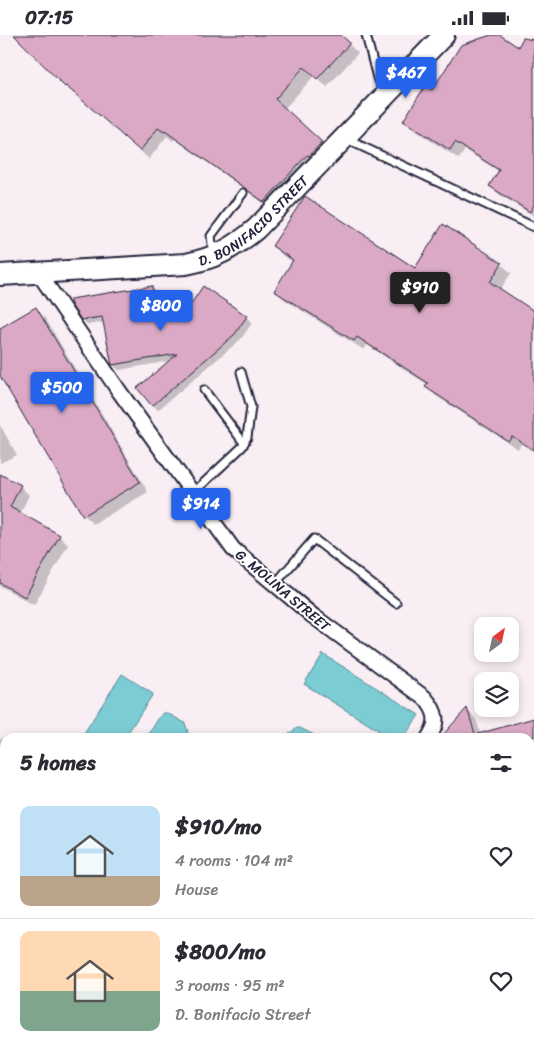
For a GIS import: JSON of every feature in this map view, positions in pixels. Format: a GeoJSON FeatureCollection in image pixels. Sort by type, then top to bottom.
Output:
{"type":"FeatureCollection","features":[{"type":"Feature","properties":{"kind":"main road","name":"D. BONIFACIO STREET"},"geometry":{"type":"LineString","coordinates":[[0,275],[186,264],[205,260],[222,253],[238,244],[256,229],[444,35]]}},
{"type":"Feature","properties":{"kind":"street","name":"G. MOLINA STREET"},"geometry":{"type":"LineString","coordinates":[[38,272],[119,391],[233,549],[274,585],[294,607],[425,698],[433,707],[436,718],[432,733]]}},
{"type":"Feature","properties":{"kind":"lane"},"geometry":{"type":"LineString","coordinates":[[366,35],[377,78],[390,91]]}},
{"type":"Feature","properties":{"kind":"lane"},"geometry":{"type":"LineString","coordinates":[[344,138],[534,227]]}},
{"type":"Feature","properties":{"kind":"lane"},"geometry":{"type":"LineString","coordinates":[[222,253],[212,244],[211,237],[243,193]]}},
{"type":"Feature","properties":{"kind":"lane"},"geometry":{"type":"LineString","coordinates":[[193,493],[232,458],[244,443],[251,407],[241,372]]}},
{"type":"Feature","properties":{"kind":"lane"},"geometry":{"type":"LineString","coordinates":[[204,390],[244,443]]}},
{"type":"Feature","properties":{"kind":"lane"},"geometry":{"type":"LineString","coordinates":[[274,585],[314,539],[396,603]]}},
{"type":"Feature","properties":{"kind":"water"},"geometry":{"type":"Polygon","coordinates":[[[323,654],[419,715],[407,733],[383,733],[304,684],[323,654]]]}},
{"type":"Feature","properties":{"kind":"water"},"geometry":{"type":"Polygon","coordinates":[[[122,674],[153,694],[128,733],[84,733],[122,674]]]}},
{"type":"Feature","properties":{"kind":"water"},"geometry":{"type":"Polygon","coordinates":[[[167,713],[185,723],[188,732],[149,733],[160,716],[167,713]]]}},
{"type":"Feature","properties":{"kind":"water"},"geometry":{"type":"Polygon","coordinates":[[[300,728],[310,733],[290,733],[300,728]]]}},
{"type":"Feature","properties":{"kind":"building"},"geometry":{"type":"Polygon","coordinates":[[[14,35],[341,35],[350,43],[317,79],[304,67],[275,99],[322,142],[309,156],[307,155],[264,202],[165,131],[158,128],[140,151],[65,87],[14,35]]]}},
{"type":"Feature","properties":{"kind":"building"},"geometry":{"type":"Polygon","coordinates":[[[491,35],[500,35],[518,47],[523,38],[534,40],[534,205],[530,212],[489,186],[499,170],[455,142],[450,150],[403,121],[425,86],[432,90],[461,45],[491,35]]]}},
{"type":"Feature","properties":{"kind":"building"},"geometry":{"type":"Polygon","coordinates":[[[305,196],[415,268],[443,224],[502,263],[490,282],[534,311],[534,450],[512,436],[508,441],[425,387],[428,383],[357,337],[354,341],[274,291],[293,260],[272,246],[305,196]]]}},
{"type":"Feature","properties":{"kind":"building"},"geometry":{"type":"Polygon","coordinates":[[[152,286],[155,304],[179,299],[183,316],[203,286],[247,316],[235,334],[152,406],[137,388],[177,354],[112,365],[102,317],[81,320],[71,305],[70,299],[152,286]]]}},
{"type":"Feature","properties":{"kind":"building"},"geometry":{"type":"Polygon","coordinates":[[[36,307],[140,482],[83,516],[0,376],[0,328],[36,307]]]}},
{"type":"Feature","properties":{"kind":"building"},"geometry":{"type":"Polygon","coordinates":[[[0,474],[21,485],[10,507],[60,535],[25,597],[0,583],[0,474]]]}},
{"type":"Feature","properties":{"kind":"building"},"geometry":{"type":"Polygon","coordinates":[[[467,708],[475,733],[445,733],[467,708]]]}},
{"type":"Feature","properties":{"kind":"building"},"geometry":{"type":"Polygon","coordinates":[[[534,718],[534,733],[482,733],[534,718]]]}}]}
